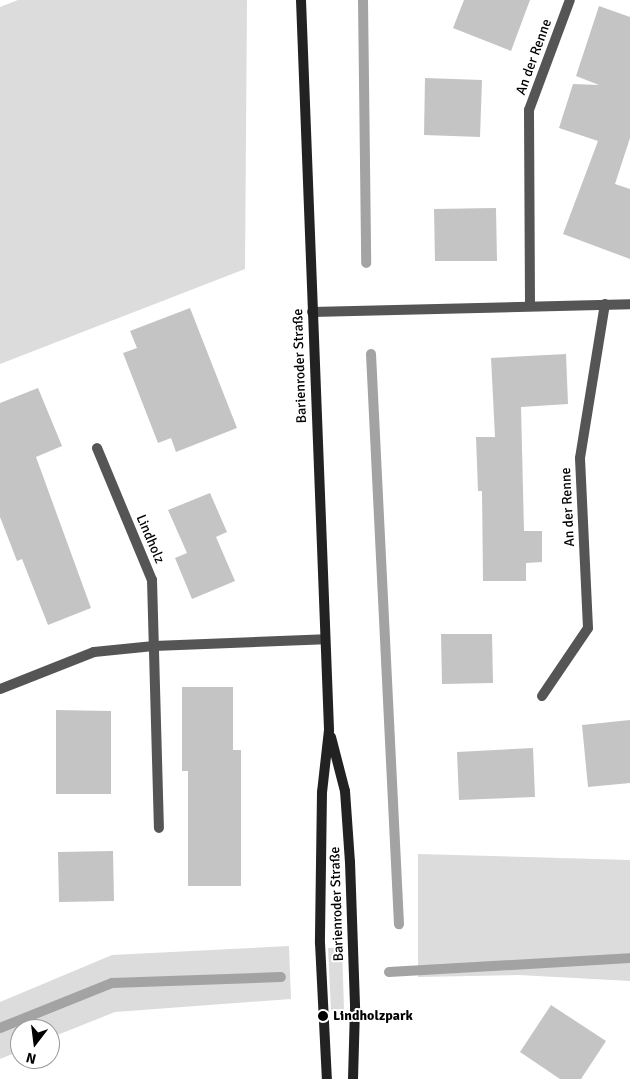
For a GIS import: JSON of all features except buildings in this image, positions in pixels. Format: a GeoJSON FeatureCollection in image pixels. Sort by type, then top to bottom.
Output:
{"type":"FeatureCollection","features":[{"type":"Feature","properties":{"kind":"main road","name":"Barienroder Straße"},"geometry":{"type":"LineString","coordinates":[[301,0],[329,730],[322,792],[320,934],[328,1079]]}},
{"type":"Feature","properties":{"kind":"main road","name":"Barienroder Straße"},"geometry":{"type":"LineString","coordinates":[[329,730],[345,791],[350,862],[355,1008],[353,1079]]}},
{"type":"Feature","properties":{"kind":"street","name":"An der Renne"},"geometry":{"type":"LineString","coordinates":[[530,304],[529,110],[570,0]]}},
{"type":"Feature","properties":{"kind":"street"},"geometry":{"type":"LineString","coordinates":[[312,312],[530,304],[630,304]]}},
{"type":"Feature","properties":{"kind":"street","name":"An der Renne"},"geometry":{"type":"LineString","coordinates":[[542,696],[588,628],[580,458],[605,304]]}},
{"type":"Feature","properties":{"kind":"street","name":"Lindholz"},"geometry":{"type":"LineString","coordinates":[[97,448],[152,580],[159,828]]}},
{"type":"Feature","properties":{"kind":"street"},"geometry":{"type":"LineString","coordinates":[[0,690],[94,652],[154,646],[325,639]]}},
{"type":"Feature","properties":{"kind":"shaded area"},"geometry":{"type":"Polygon","coordinates":[[[18,0],[247,0],[245,269],[0,364],[0,7],[18,0]]]}},
{"type":"Feature","properties":{"kind":"shaded area"},"geometry":{"type":"Polygon","coordinates":[[[418,854],[630,860],[630,981],[519,975],[418,977],[418,854]]]}},
{"type":"Feature","properties":{"kind":"shaded area"},"geometry":{"type":"Polygon","coordinates":[[[289,946],[291,999],[115,1012],[60,1034],[60,1019],[10,1019],[10,1055],[0,1059],[0,1002],[112,955],[289,946]]]}},
{"type":"Feature","properties":{"kind":"shaded area"},"geometry":{"type":"Polygon","coordinates":[[[342,947],[344,1009],[331,1010],[328,948],[342,947]]]}},
{"type":"Feature","properties":{"kind":"waterway"},"geometry":{"type":"LineString","coordinates":[[363,0],[366,263]]}},
{"type":"Feature","properties":{"kind":"waterway"},"geometry":{"type":"LineString","coordinates":[[371,354],[399,924]]}},
{"type":"Feature","properties":{"kind":"waterway"},"geometry":{"type":"LineString","coordinates":[[389,972],[630,958]]}},
{"type":"Feature","properties":{"kind":"waterway"},"geometry":{"type":"LineString","coordinates":[[0,1028],[112,983],[281,977]]}},
{"type":"Feature","properties":{"kind":"place","name":"Lindholzpark"},"geometry":{"type":"Point","coordinates":[323,1016]}}]}
